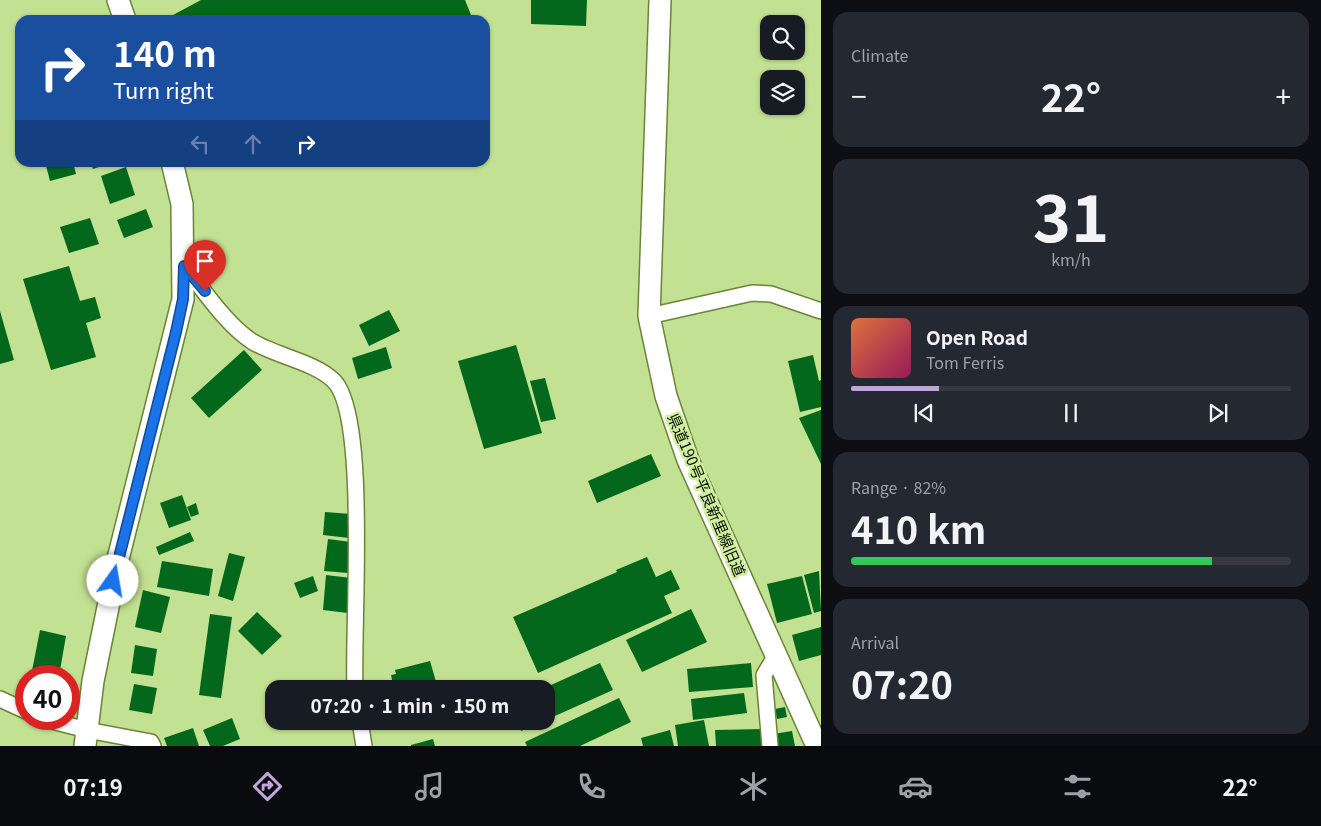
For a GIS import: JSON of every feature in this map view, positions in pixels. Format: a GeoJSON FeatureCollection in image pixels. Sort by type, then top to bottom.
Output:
{"type":"FeatureCollection","features":[{"type":"Feature","properties":{"kind":"street"},"geometry":{"type":"LineString","coordinates":[[118,0],[123,15]]}},
{"type":"Feature","properties":{"kind":"street","name":"県道190号平良新里線旧道"},"geometry":{"type":"LineString","coordinates":[[660,0],[649,316],[666,396],[692,469],[817,746]]}},
{"type":"Feature","properties":{"kind":"street"},"geometry":{"type":"LineString","coordinates":[[86,738],[93,681],[117,564],[183,299],[182,204],[173,167]]}},
{"type":"Feature","properties":{"kind":"street"},"geometry":{"type":"LineString","coordinates":[[184,266],[236,329],[252,342],[325,374],[335,382],[342,394],[348,416],[354,466],[355,680]]}},
{"type":"Feature","properties":{"kind":"street"},"geometry":{"type":"LineString","coordinates":[[649,316],[752,293],[771,294],[821,311]]}},
{"type":"Feature","properties":{"kind":"street"},"geometry":{"type":"LineString","coordinates":[[770,746],[764,675],[776,655]]}},
{"type":"Feature","properties":{"kind":"street"},"geometry":{"type":"LineString","coordinates":[[0,699],[15,706]]}},
{"type":"Feature","properties":{"kind":"street"},"geometry":{"type":"LineString","coordinates":[[68,730],[86,738],[151,742],[153,746]]}},
{"type":"Feature","properties":{"kind":"street"},"geometry":{"type":"LineString","coordinates":[[361,730],[364,746]]}},
{"type":"Feature","properties":{"kind":"building"},"geometry":{"type":"Polygon","coordinates":[[[201,0],[465,0],[471,15],[173,15],[201,0]]]}},
{"type":"Feature","properties":{"kind":"building"},"geometry":{"type":"Polygon","coordinates":[[[531,0],[587,0],[586,26],[531,24],[531,0]]]}},
{"type":"Feature","properties":{"kind":"building"},"geometry":{"type":"Polygon","coordinates":[[[46,167],[74,167],[76,174],[50,181],[46,167]]]}},
{"type":"Feature","properties":{"kind":"building"},"geometry":{"type":"Polygon","coordinates":[[[126,167],[135,195],[110,204],[101,176],[126,167]]]}},
{"type":"Feature","properties":{"kind":"building"},"geometry":{"type":"Polygon","coordinates":[[[146,209],[153,227],[124,238],[117,220],[146,209]]]}},
{"type":"Feature","properties":{"kind":"building"},"geometry":{"type":"Polygon","coordinates":[[[90,218],[99,244],[69,253],[60,227],[90,218]]]}},
{"type":"Feature","properties":{"kind":"building"},"geometry":{"type":"Polygon","coordinates":[[[69,266],[80,301],[95,297],[101,318],[86,323],[96,357],[51,370],[23,279],[69,266]]]}},
{"type":"Feature","properties":{"kind":"building"},"geometry":{"type":"Polygon","coordinates":[[[389,310],[400,331],[369,346],[359,325],[389,310]]]}},
{"type":"Feature","properties":{"kind":"building"},"geometry":{"type":"Polygon","coordinates":[[[0,311],[14,360],[0,364],[0,311]]]}},
{"type":"Feature","properties":{"kind":"building"},"geometry":{"type":"Polygon","coordinates":[[[516,345],[542,433],[484,449],[458,361],[516,345]]]}},
{"type":"Feature","properties":{"kind":"building"},"geometry":{"type":"Polygon","coordinates":[[[386,347],[392,368],[358,379],[352,358],[386,347]]]}},
{"type":"Feature","properties":{"kind":"building"},"geometry":{"type":"Polygon","coordinates":[[[244,350],[262,370],[209,418],[191,398],[244,350]]]}},
{"type":"Feature","properties":{"kind":"building"},"geometry":{"type":"Polygon","coordinates":[[[813,355],[819,381],[821,380],[821,407],[800,412],[788,361],[813,355]]]}},
{"type":"Feature","properties":{"kind":"building"},"geometry":{"type":"Polygon","coordinates":[[[545,378],[556,419],[541,422],[530,381],[545,378]]]}},
{"type":"Feature","properties":{"kind":"building"},"geometry":{"type":"Polygon","coordinates":[[[821,410],[821,464],[799,418],[821,410]]]}},
{"type":"Feature","properties":{"kind":"building"},"geometry":{"type":"Polygon","coordinates":[[[651,454],[661,476],[597,503],[588,481],[651,454]]]}},
{"type":"Feature","properties":{"kind":"building"},"geometry":{"type":"Polygon","coordinates":[[[182,495],[191,520],[169,528],[160,503],[182,495]]]}},
{"type":"Feature","properties":{"kind":"building"},"geometry":{"type":"Polygon","coordinates":[[[196,503],[199,514],[191,517],[187,507],[196,503]]]}},
{"type":"Feature","properties":{"kind":"building"},"geometry":{"type":"Polygon","coordinates":[[[325,512],[351,514],[349,538],[323,535],[325,512]]]}},
{"type":"Feature","properties":{"kind":"building"},"geometry":{"type":"Polygon","coordinates":[[[190,532],[194,541],[159,555],[156,547],[190,532]]]}},
{"type":"Feature","properties":{"kind":"building"},"geometry":{"type":"Polygon","coordinates":[[[328,539],[351,542],[348,573],[324,571],[328,539]]]}},
{"type":"Feature","properties":{"kind":"building"},"geometry":{"type":"Polygon","coordinates":[[[229,553],[245,557],[233,601],[218,596],[229,553]]]}},
{"type":"Feature","properties":{"kind":"building"},"geometry":{"type":"Polygon","coordinates":[[[647,557],[656,577],[671,570],[680,589],[664,596],[672,613],[538,673],[513,617],[647,557]]]}},
{"type":"Feature","properties":{"kind":"building"},"geometry":{"type":"Polygon","coordinates":[[[162,561],[213,569],[209,596],[157,587],[162,561]]]}},
{"type":"Feature","properties":{"kind":"building"},"geometry":{"type":"Polygon","coordinates":[[[819,571],[821,611],[814,613],[804,575],[819,571]]]}},
{"type":"Feature","properties":{"kind":"building"},"geometry":{"type":"Polygon","coordinates":[[[326,575],[351,578],[348,613],[323,610],[326,575]]]}},
{"type":"Feature","properties":{"kind":"building"},"geometry":{"type":"Polygon","coordinates":[[[313,576],[318,591],[300,598],[294,583],[313,576]]]}},
{"type":"Feature","properties":{"kind":"building"},"geometry":{"type":"Polygon","coordinates":[[[802,576],[812,614],[777,623],[767,584],[802,576]]]}},
{"type":"Feature","properties":{"kind":"building"},"geometry":{"type":"Polygon","coordinates":[[[143,590],[170,597],[161,633],[135,627],[143,590]]]}},
{"type":"Feature","properties":{"kind":"building"},"geometry":{"type":"Polygon","coordinates":[[[691,609],[707,642],[642,672],[626,640],[691,609]]]}},
{"type":"Feature","properties":{"kind":"building"},"geometry":{"type":"Polygon","coordinates":[[[257,612],[282,636],[262,655],[238,631],[257,612]]]}},
{"type":"Feature","properties":{"kind":"building"},"geometry":{"type":"Polygon","coordinates":[[[210,614],[232,617],[221,698],[199,695],[210,614]]]}},
{"type":"Feature","properties":{"kind":"building"},"geometry":{"type":"Polygon","coordinates":[[[821,627],[821,655],[799,661],[792,635],[821,627]]]}},
{"type":"Feature","properties":{"kind":"building"},"geometry":{"type":"Polygon","coordinates":[[[40,630],[66,636],[61,665],[33,665],[40,630]]]}},
{"type":"Feature","properties":{"kind":"building"},"geometry":{"type":"Polygon","coordinates":[[[135,645],[157,649],[153,676],[131,673],[135,645]]]}},
{"type":"Feature","properties":{"kind":"building"},"geometry":{"type":"Polygon","coordinates":[[[430,661],[436,680],[392,680],[391,675],[396,674],[395,670],[430,661]]]}},
{"type":"Feature","properties":{"kind":"building"},"geometry":{"type":"Polygon","coordinates":[[[600,663],[613,690],[555,716],[555,683],[600,663]]]}},
{"type":"Feature","properties":{"kind":"building"},"geometry":{"type":"Polygon","coordinates":[[[751,663],[753,687],[689,692],[687,669],[751,663]]]}},
{"type":"Feature","properties":{"kind":"building"},"geometry":{"type":"Polygon","coordinates":[[[134,684],[157,688],[152,714],[129,710],[134,684]]]}},
{"type":"Feature","properties":{"kind":"building"},"geometry":{"type":"Polygon","coordinates":[[[744,693],[747,713],[693,720],[691,699],[744,693]]]}},
{"type":"Feature","properties":{"kind":"building"},"geometry":{"type":"Polygon","coordinates":[[[619,698],[631,722],[580,746],[527,746],[525,742],[551,730],[555,730],[555,728],[619,698]]]}},
{"type":"Feature","properties":{"kind":"building"},"geometry":{"type":"Polygon","coordinates":[[[785,707],[787,717],[777,719],[775,709],[785,707]]]}},
{"type":"Feature","properties":{"kind":"building"},"geometry":{"type":"Polygon","coordinates":[[[232,718],[240,739],[223,746],[210,746],[203,730],[232,718]]]}},
{"type":"Feature","properties":{"kind":"building"},"geometry":{"type":"Polygon","coordinates":[[[704,720],[709,746],[678,746],[675,725],[704,720]]]}},
{"type":"Feature","properties":{"kind":"building"},"geometry":{"type":"Polygon","coordinates":[[[193,728],[199,746],[167,746],[164,738],[193,728]]]}},
{"type":"Feature","properties":{"kind":"building"},"geometry":{"type":"Polygon","coordinates":[[[763,729],[763,746],[716,746],[715,730],[763,729]]]}},
{"type":"Feature","properties":{"kind":"building"},"geometry":{"type":"Polygon","coordinates":[[[670,730],[674,746],[643,746],[641,738],[670,730]]]}},
{"type":"Feature","properties":{"kind":"building"},"geometry":{"type":"Polygon","coordinates":[[[792,731],[795,746],[776,746],[773,734],[792,731]]]}},
{"type":"Feature","properties":{"kind":"building"},"geometry":{"type":"Polygon","coordinates":[[[433,739],[435,746],[411,746],[411,745],[433,739]]]}},
{"type":"Feature","properties":{"kind":"route"},"geometry":{"type":"LineString","coordinates":[[113,581],[176,332],[183,299],[184,266],[205,291]]}}]}
